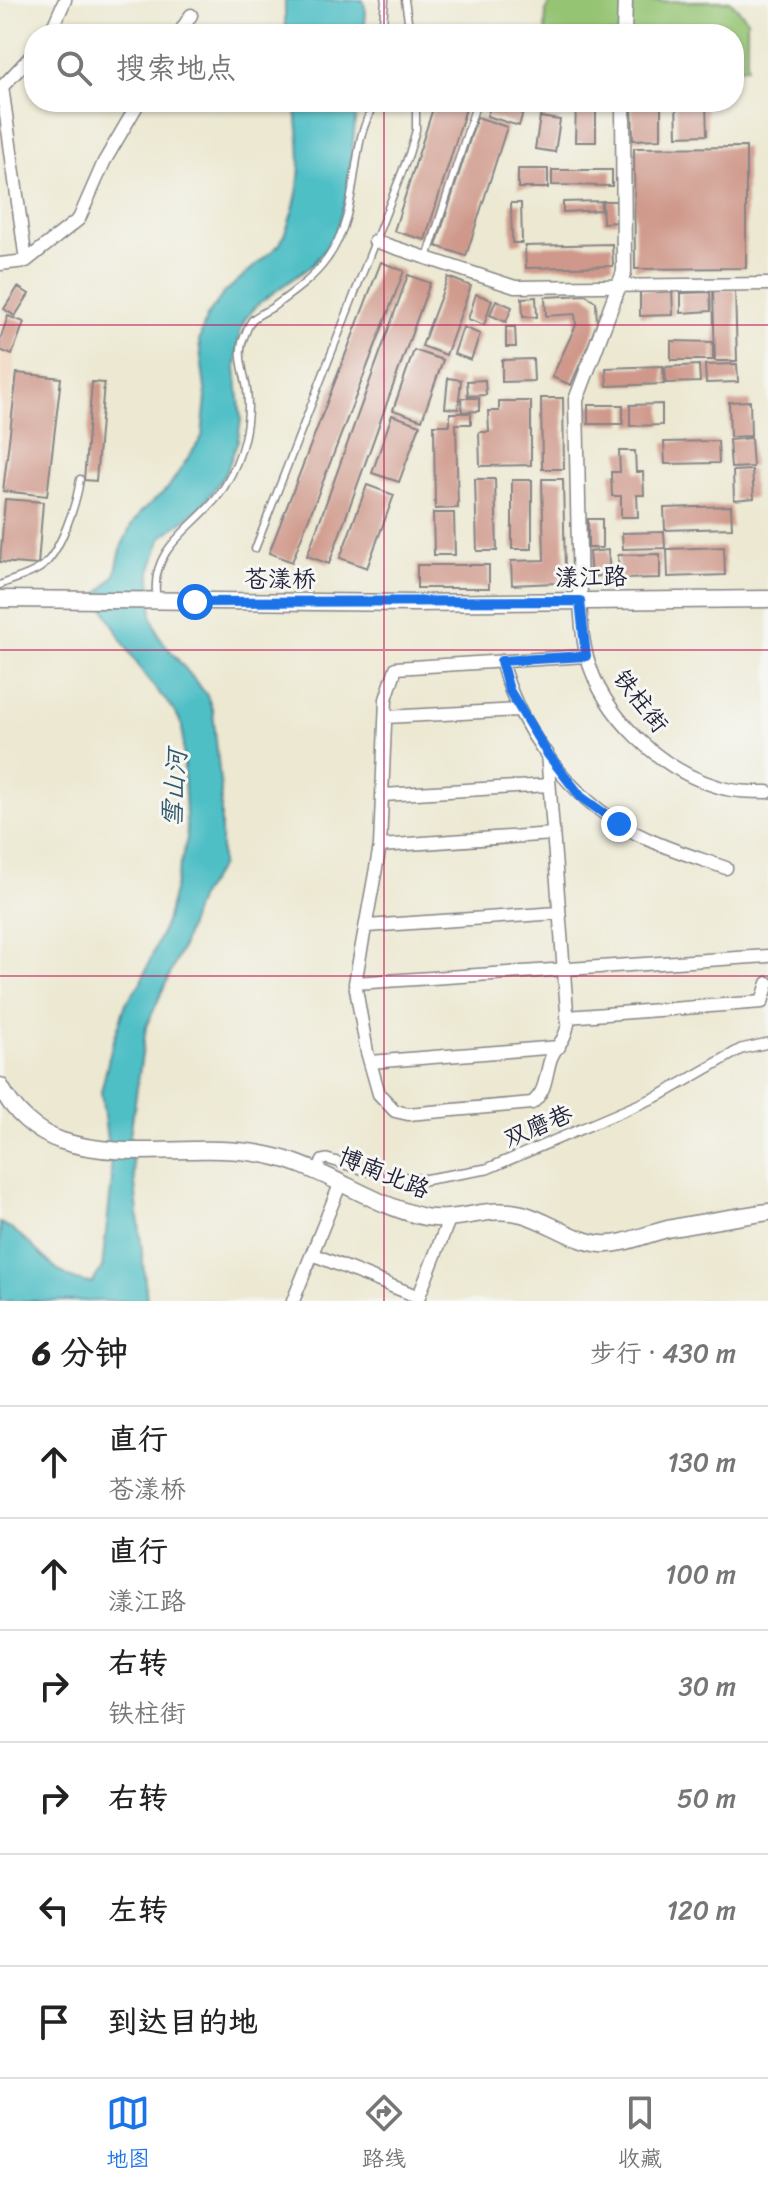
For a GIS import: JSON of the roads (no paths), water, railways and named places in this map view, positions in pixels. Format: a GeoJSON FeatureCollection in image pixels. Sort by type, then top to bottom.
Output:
{"type":"FeatureCollection","features":[{"type":"Feature","properties":{"kind":"main road","name":"苍漾桥"},"geometry":{"type":"LineString","coordinates":[[0,599],[415,603]]}},
{"type":"Feature","properties":{"kind":"main road","name":"漾江路"},"geometry":{"type":"LineString","coordinates":[[415,603],[768,599]]}},
{"type":"Feature","properties":{"kind":"main road","name":"博南北路"},"geometry":{"type":"LineString","coordinates":[[0,1086],[10,1102],[37,1129],[57,1139],[87,1147],[247,1151],[286,1159],[421,1216],[511,1212],[603,1244],[768,1212]]}},
{"type":"Feature","properties":{"kind":"street"},"geometry":{"type":"LineString","coordinates":[[54,24],[65,0]]}},
{"type":"Feature","properties":{"kind":"street"},"geometry":{"type":"LineString","coordinates":[[624,24],[625,0]]}},
{"type":"Feature","properties":{"kind":"street"},"geometry":{"type":"LineString","coordinates":[[185,24],[191,15]]}},
{"type":"Feature","properties":{"kind":"street"},"geometry":{"type":"LineString","coordinates":[[24,64],[1,88],[26,261]]}},
{"type":"Feature","properties":{"kind":"street"},"geometry":{"type":"LineString","coordinates":[[0,264],[26,261],[79,219],[104,162],[133,112]]}},
{"type":"Feature","properties":{"kind":"street"},"geometry":{"type":"LineString","coordinates":[[580,601],[576,400],[624,272],[623,112]]}},
{"type":"Feature","properties":{"kind":"street"},"geometry":{"type":"LineString","coordinates":[[375,241],[515,287],[768,284]]}},
{"type":"Feature","properties":{"kind":"street","name":"铁柱街"},"geometry":{"type":"LineString","coordinates":[[580,601],[586,656],[597,684],[645,747],[692,777],[720,788],[768,792]]}},
{"type":"Feature","properties":{"kind":"street"},"geometry":{"type":"LineString","coordinates":[[547,753],[567,1017],[564,1041],[552,1056],[541,1096],[532,1103],[408,1114],[395,1111],[379,1094],[355,983],[380,846],[386,699],[396,668],[586,656]]}},
{"type":"Feature","properties":{"kind":"street"},"geometry":{"type":"LineString","coordinates":[[501,661],[509,690],[519,710],[581,797],[619,824],[671,849],[726,868]]}},
{"type":"Feature","properties":{"kind":"street"},"geometry":{"type":"LineString","coordinates":[[386,717],[519,710]]}},
{"type":"Feature","properties":{"kind":"street"},"geometry":{"type":"LineString","coordinates":[[383,795],[549,785]]}},
{"type":"Feature","properties":{"kind":"street"},"geometry":{"type":"LineString","coordinates":[[380,846],[553,834]]}},
{"type":"Feature","properties":{"kind":"street"},"geometry":{"type":"LineString","coordinates":[[367,926],[559,913]]}},
{"type":"Feature","properties":{"kind":"street"},"geometry":{"type":"LineString","coordinates":[[355,983],[768,956]]}},
{"type":"Feature","properties":{"kind":"street"},"geometry":{"type":"LineString","coordinates":[[567,1017],[762,1002],[768,983]]}},
{"type":"Feature","properties":{"kind":"street","name":"双磨巷"},"geometry":{"type":"LineString","coordinates":[[316,1170],[322,1160],[331,1159],[382,1175],[423,1180],[487,1169],[661,1095],[741,1049],[768,1043]]}},
{"type":"Feature","properties":{"kind":"street"},"geometry":{"type":"LineString","coordinates":[[370,1062],[559,1047]]}},
{"type":"Feature","properties":{"kind":"street"},"geometry":{"type":"LineString","coordinates":[[293,1301],[341,1182]]}},
{"type":"Feature","properties":{"kind":"street"},"geometry":{"type":"LineString","coordinates":[[312,1254],[418,1299],[450,1217]]}},
{"type":"Feature","properties":{"kind":"lane"},"geometry":{"type":"LineString","coordinates":[[383,24],[385,0]]}},
{"type":"Feature","properties":{"kind":"lane"},"geometry":{"type":"LineString","coordinates":[[405,0],[409,24]]}},
{"type":"Feature","properties":{"kind":"lane"},"geometry":{"type":"LineString","coordinates":[[156,592],[158,566],[167,548],[224,489],[238,463],[246,432],[247,393],[241,360],[242,340],[252,320],[303,285],[327,259],[342,232],[352,200],[361,138],[370,112]]}},
{"type":"Feature","properties":{"kind":"lane"},"geometry":{"type":"LineString","coordinates":[[255,549],[409,154],[416,130],[416,112]]}},
{"type":"Feature","properties":{"kind":"lane"},"geometry":{"type":"LineString","coordinates":[[427,258],[474,112]]}},
{"type":"Feature","properties":{"kind":"lane"},"geometry":{"type":"LineString","coordinates":[[0,585],[27,575],[51,559],[59,546],[80,479]]}},
{"type":"Feature","properties":{"kind":"water"},"geometry":{"type":"Polygon","coordinates":[[[285,0],[363,0],[366,12],[365,24],[285,24],[285,0]]]}},
{"type":"Feature","properties":{"kind":"water"},"geometry":{"type":"Polygon","coordinates":[[[296,112],[356,112],[348,192],[336,231],[312,265],[259,303],[245,319],[240,332],[236,367],[241,420],[238,440],[226,473],[200,508],[162,537],[150,571],[152,616],[159,637],[207,695],[213,712],[221,789],[221,865],[198,899],[181,950],[146,1027],[130,1135],[147,1301],[0,1301],[0,1223],[12,1229],[54,1267],[78,1281],[92,1283],[102,1268],[112,1180],[101,1092],[126,1003],[141,982],[166,922],[187,839],[182,726],[128,649],[98,595],[115,575],[122,545],[131,526],[140,513],[168,488],[202,437],[206,397],[199,341],[206,318],[224,293],[280,244],[298,191],[296,112]]]}},
{"type":"Feature","properties":{"kind":"water label","name":"雪山河"},"geometry":{"type":"Point","coordinates":[174,788]}}]}
